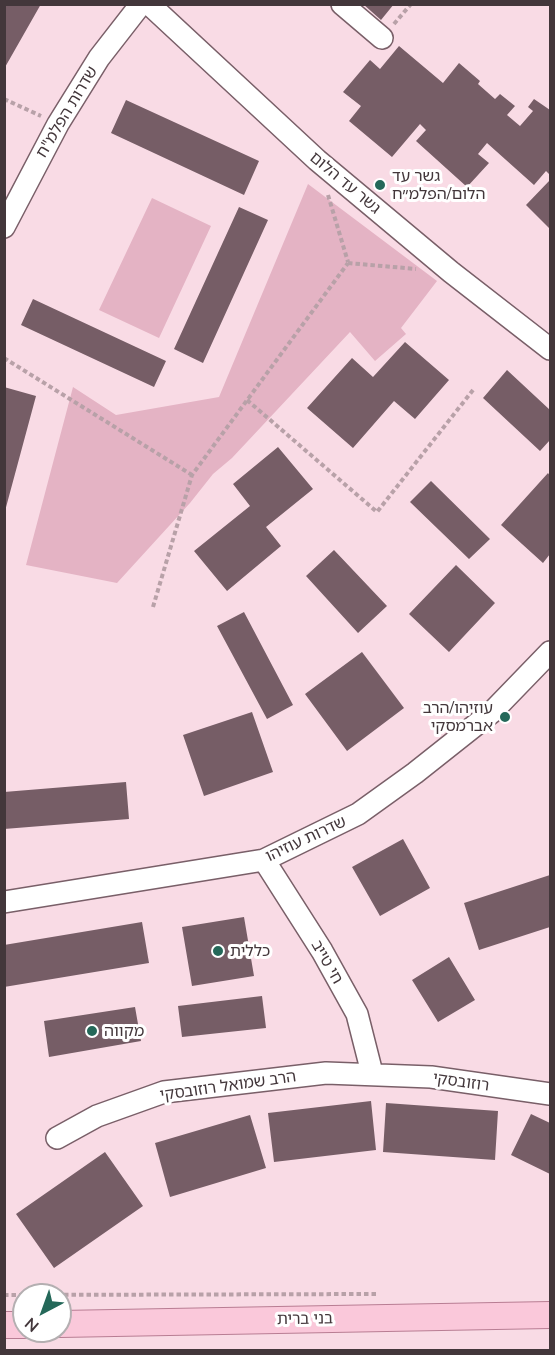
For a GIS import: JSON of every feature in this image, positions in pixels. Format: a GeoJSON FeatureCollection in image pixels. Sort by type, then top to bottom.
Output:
{"type":"FeatureCollection","features":[{"type":"Feature","properties":{"kind":"main road","name":"בני ברית"},"geometry":{"type":"LineString","coordinates":[[72,1324],[550,1315]]}},
{"type":"Feature","properties":{"kind":"street","name":"שדרות הפלמ\"ח"},"geometry":{"type":"LineString","coordinates":[[4,227],[58,124],[99,58],[141,4]]}},
{"type":"Feature","properties":{"kind":"street","name":"גשר עד הלום"},"geometry":{"type":"LineString","coordinates":[[149,4],[317,160],[451,272],[550,349]]}},
{"type":"Feature","properties":{"kind":"street"},"geometry":{"type":"LineString","coordinates":[[342,4],[382,38]]}},
{"type":"Feature","properties":{"kind":"street","name":"שדרות עוזיהו"},"geometry":{"type":"LineString","coordinates":[[4,902],[264,860],[358,814],[415,774],[492,712],[550,652]]}},
{"type":"Feature","properties":{"kind":"street","name":"חי טייב"},"geometry":{"type":"LineString","coordinates":[[264,860],[322,951],[357,1014],[372,1073]]}},
{"type":"Feature","properties":{"kind":"street","name":"הרב שמואל רוזובסקי"},"geometry":{"type":"LineString","coordinates":[[57,1138],[97,1116],[164,1092],[326,1073],[372,1073]]}},
{"type":"Feature","properties":{"kind":"street","name":"רוזובסקי"},"geometry":{"type":"LineString","coordinates":[[372,1073],[431,1077],[550,1094]]}},
{"type":"Feature","properties":{"kind":"path"},"geometry":{"type":"LineString","coordinates":[[4,99],[58,124]]}},
{"type":"Feature","properties":{"kind":"path"},"geometry":{"type":"LineString","coordinates":[[328,194],[348,263]]}},
{"type":"Feature","properties":{"kind":"path"},"geometry":{"type":"LineString","coordinates":[[348,263],[451,272]]}},
{"type":"Feature","properties":{"kind":"path"},"geometry":{"type":"LineString","coordinates":[[153,607],[192,475],[348,263]]}},
{"type":"Feature","properties":{"kind":"path"},"geometry":{"type":"LineString","coordinates":[[4,358],[192,475]]}},
{"type":"Feature","properties":{"kind":"path"},"geometry":{"type":"LineString","coordinates":[[247,400],[377,512],[473,390]]}},
{"type":"Feature","properties":{"kind":"path"},"geometry":{"type":"LineString","coordinates":[[4,1295],[379,1293]]}},
{"type":"Feature","properties":{"kind":"shaded area"},"geometry":{"type":"Polygon","coordinates":[[[308,184],[437,281],[401,328],[406,334],[375,361],[350,332],[232,458],[213,474],[190,503],[117,583],[26,565],[73,387],[116,415],[219,397],[308,184]]]}},
{"type":"Feature","properties":{"kind":"shaded area"},"geometry":{"type":"Polygon","coordinates":[[[152,198],[211,226],[159,338],[99,310],[152,198]]]}},
{"type":"Feature","properties":{"kind":"building"},"geometry":{"type":"Polygon","coordinates":[[[4,4],[41,4],[4,69],[4,4]]]}},
{"type":"Feature","properties":{"kind":"building"},"geometry":{"type":"Polygon","coordinates":[[[363,4],[394,4],[381,20],[363,4]]]}},
{"type":"Feature","properties":{"kind":"building"},"geometry":{"type":"Polygon","coordinates":[[[399,46],[443,83],[459,63],[480,81],[478,84],[495,99],[500,94],[515,106],[507,115],[520,126],[533,111],[528,107],[534,99],[550,110],[550,175],[546,171],[534,185],[487,143],[478,154],[489,163],[467,187],[416,141],[426,130],[420,124],[392,157],[349,121],[361,106],[343,92],[370,60],[380,69],[399,46]]]}},
{"type":"Feature","properties":{"kind":"building"},"geometry":{"type":"Polygon","coordinates":[[[126,100],[259,161],[244,195],[111,133],[126,100]]]}},
{"type":"Feature","properties":{"kind":"building"},"geometry":{"type":"Polygon","coordinates":[[[550,180],[550,229],[526,205],[550,180]]]}},
{"type":"Feature","properties":{"kind":"building"},"geometry":{"type":"Polygon","coordinates":[[[239,207],[268,220],[203,363],[174,349],[239,207]]]}},
{"type":"Feature","properties":{"kind":"building"},"geometry":{"type":"Polygon","coordinates":[[[33,299],[166,361],[154,387],[21,325],[33,299]]]}},
{"type":"Feature","properties":{"kind":"building"},"geometry":{"type":"Polygon","coordinates":[[[405,342],[449,380],[415,419],[394,401],[353,448],[307,408],[352,358],[373,377],[405,342]]]}},
{"type":"Feature","properties":{"kind":"building"},"geometry":{"type":"Polygon","coordinates":[[[507,370],[550,410],[550,440],[540,451],[483,398],[507,370]]]}},
{"type":"Feature","properties":{"kind":"building"},"geometry":{"type":"Polygon","coordinates":[[[4,387],[36,396],[5,511],[4,511],[4,387]]]}},
{"type":"Feature","properties":{"kind":"building"},"geometry":{"type":"Polygon","coordinates":[[[278,447],[313,489],[266,527],[281,546],[227,591],[194,551],[250,506],[233,484],[278,447]]]}},
{"type":"Feature","properties":{"kind":"building"},"geometry":{"type":"Polygon","coordinates":[[[548,473],[550,476],[550,554],[543,563],[501,525],[548,473]]]}},
{"type":"Feature","properties":{"kind":"building"},"geometry":{"type":"Polygon","coordinates":[[[431,481],[490,539],[469,559],[410,502],[431,481]]]}},
{"type":"Feature","properties":{"kind":"building"},"geometry":{"type":"Polygon","coordinates":[[[334,550],[387,606],[358,633],[306,576],[334,550]]]}},
{"type":"Feature","properties":{"kind":"building"},"geometry":{"type":"Polygon","coordinates":[[[456,565],[495,603],[449,652],[409,614],[456,565]]]}},
{"type":"Feature","properties":{"kind":"building"},"geometry":{"type":"Polygon","coordinates":[[[244,612],[293,705],[267,719],[217,626],[244,612]]]}},
{"type":"Feature","properties":{"kind":"building"},"geometry":{"type":"Polygon","coordinates":[[[362,652],[404,708],[347,751],[305,694],[362,652]]]}},
{"type":"Feature","properties":{"kind":"building"},"geometry":{"type":"Polygon","coordinates":[[[252,712],[273,772],[204,796],[183,735],[252,712]]]}},
{"type":"Feature","properties":{"kind":"building"},"geometry":{"type":"Polygon","coordinates":[[[126,782],[129,819],[4,829],[4,792],[126,782]]]}},
{"type":"Feature","properties":{"kind":"building"},"geometry":{"type":"Polygon","coordinates":[[[403,839],[430,888],[380,916],[352,867],[403,839]]]}},
{"type":"Feature","properties":{"kind":"building"},"geometry":{"type":"Polygon","coordinates":[[[550,875],[550,927],[479,950],[464,903],[550,875]]]}},
{"type":"Feature","properties":{"kind":"building","name":"כללית"},"geometry":{"type":"Polygon","coordinates":[[[244,917],[254,976],[192,986],[182,927],[244,917]]]}},
{"type":"Feature","properties":{"kind":"building"},"geometry":{"type":"Polygon","coordinates":[[[142,922],[149,963],[4,987],[4,945],[142,922]]]}},
{"type":"Feature","properties":{"kind":"building"},"geometry":{"type":"Polygon","coordinates":[[[449,957],[475,1000],[438,1022],[412,980],[449,957]]]}},
{"type":"Feature","properties":{"kind":"building"},"geometry":{"type":"Polygon","coordinates":[[[262,996],[266,1028],[182,1037],[178,1006],[262,996]]]}},
{"type":"Feature","properties":{"kind":"building","name":"מקווה"},"geometry":{"type":"Polygon","coordinates":[[[135,1007],[141,1041],[49,1057],[44,1021],[135,1007]]]}},
{"type":"Feature","properties":{"kind":"building"},"geometry":{"type":"Polygon","coordinates":[[[371,1101],[376,1150],[274,1162],[268,1113],[371,1101]]]}},
{"type":"Feature","properties":{"kind":"building"},"geometry":{"type":"Polygon","coordinates":[[[386,1103],[498,1111],[495,1160],[383,1152],[386,1103]]]}},
{"type":"Feature","properties":{"kind":"building"},"geometry":{"type":"Polygon","coordinates":[[[531,1114],[550,1123],[550,1174],[511,1155],[531,1114]]]}},
{"type":"Feature","properties":{"kind":"building"},"geometry":{"type":"Polygon","coordinates":[[[250,1115],[266,1168],[170,1197],[155,1143],[250,1115]]]}},
{"type":"Feature","properties":{"kind":"building"},"geometry":{"type":"Polygon","coordinates":[[[105,1152],[143,1206],[54,1268],[16,1214],[105,1152]]]}},
{"type":"Feature","properties":{"kind":"place","name":"גשר עד הלום/הפלמ״ח"},"geometry":{"type":"Point","coordinates":[380,185]}},
{"type":"Feature","properties":{"kind":"place","name":"עוזיהו/הרב אברמסקי"},"geometry":{"type":"Point","coordinates":[505,717]}},
{"type":"Feature","properties":{"kind":"place","name":"כללית"},"geometry":{"type":"Point","coordinates":[218,951]}},
{"type":"Feature","properties":{"kind":"place","name":"מקווה"},"geometry":{"type":"Point","coordinates":[92,1031]}}]}
